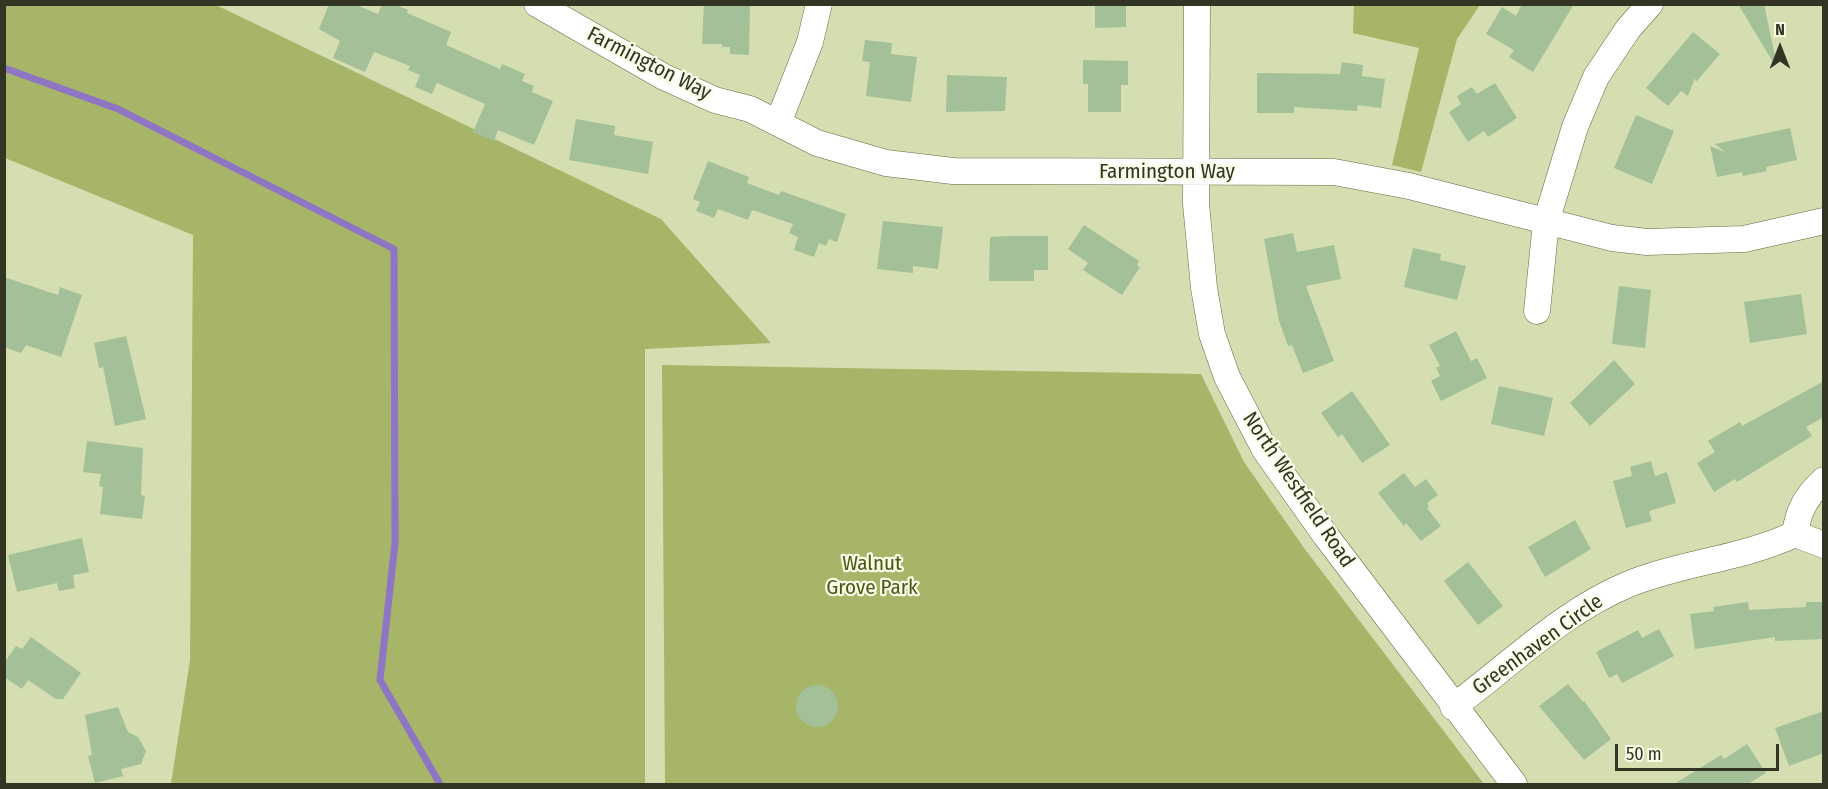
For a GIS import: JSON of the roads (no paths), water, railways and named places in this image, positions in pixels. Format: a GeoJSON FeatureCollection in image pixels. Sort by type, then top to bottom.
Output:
{"type":"FeatureCollection","features":[{"type":"Feature","properties":{"kind":"street","name":"Farmington Way"},"geometry":{"type":"LineString","coordinates":[[537,4],[664,77],[716,100],[750,110],[817,143],[854,155],[917,168],[1196,173],[1334,172],[1409,186],[1612,238],[1681,242],[1744,239],[1824,220]]}},
{"type":"Feature","properties":{"kind":"street"},"geometry":{"type":"LineString","coordinates":[[778,123],[810,42],[819,4]]}},
{"type":"Feature","properties":{"kind":"street","name":"North Westfield Road"},"geometry":{"type":"LineString","coordinates":[[1197,4],[1196,173],[1202,267],[1212,334],[1245,416],[1265,450],[1326,536],[1514,784]]}},
{"type":"Feature","properties":{"kind":"street"},"geometry":{"type":"LineString","coordinates":[[1537,311],[1546,222],[1575,127],[1596,77],[1628,29],[1650,4]]}},
{"type":"Feature","properties":{"kind":"street"},"geometry":{"type":"LineString","coordinates":[[1824,480],[1809,493],[1797,517],[1795,534],[1824,545]]}},
{"type":"Feature","properties":{"kind":"street","name":"Greenhaven Circle"},"geometry":{"type":"LineString","coordinates":[[1453,706],[1595,600],[1676,567],[1770,546],[1795,534]]}},
{"type":"Feature","properties":{"kind":"waterway"},"geometry":{"type":"LineString","coordinates":[[4,68],[118,109],[394,249],[395,543],[380,680],[440,784]]}},
{"type":"Feature","properties":{"kind":"park label","name":"Walnut Grove Park"},"geometry":{"type":"Point","coordinates":[872,576]}}]}
